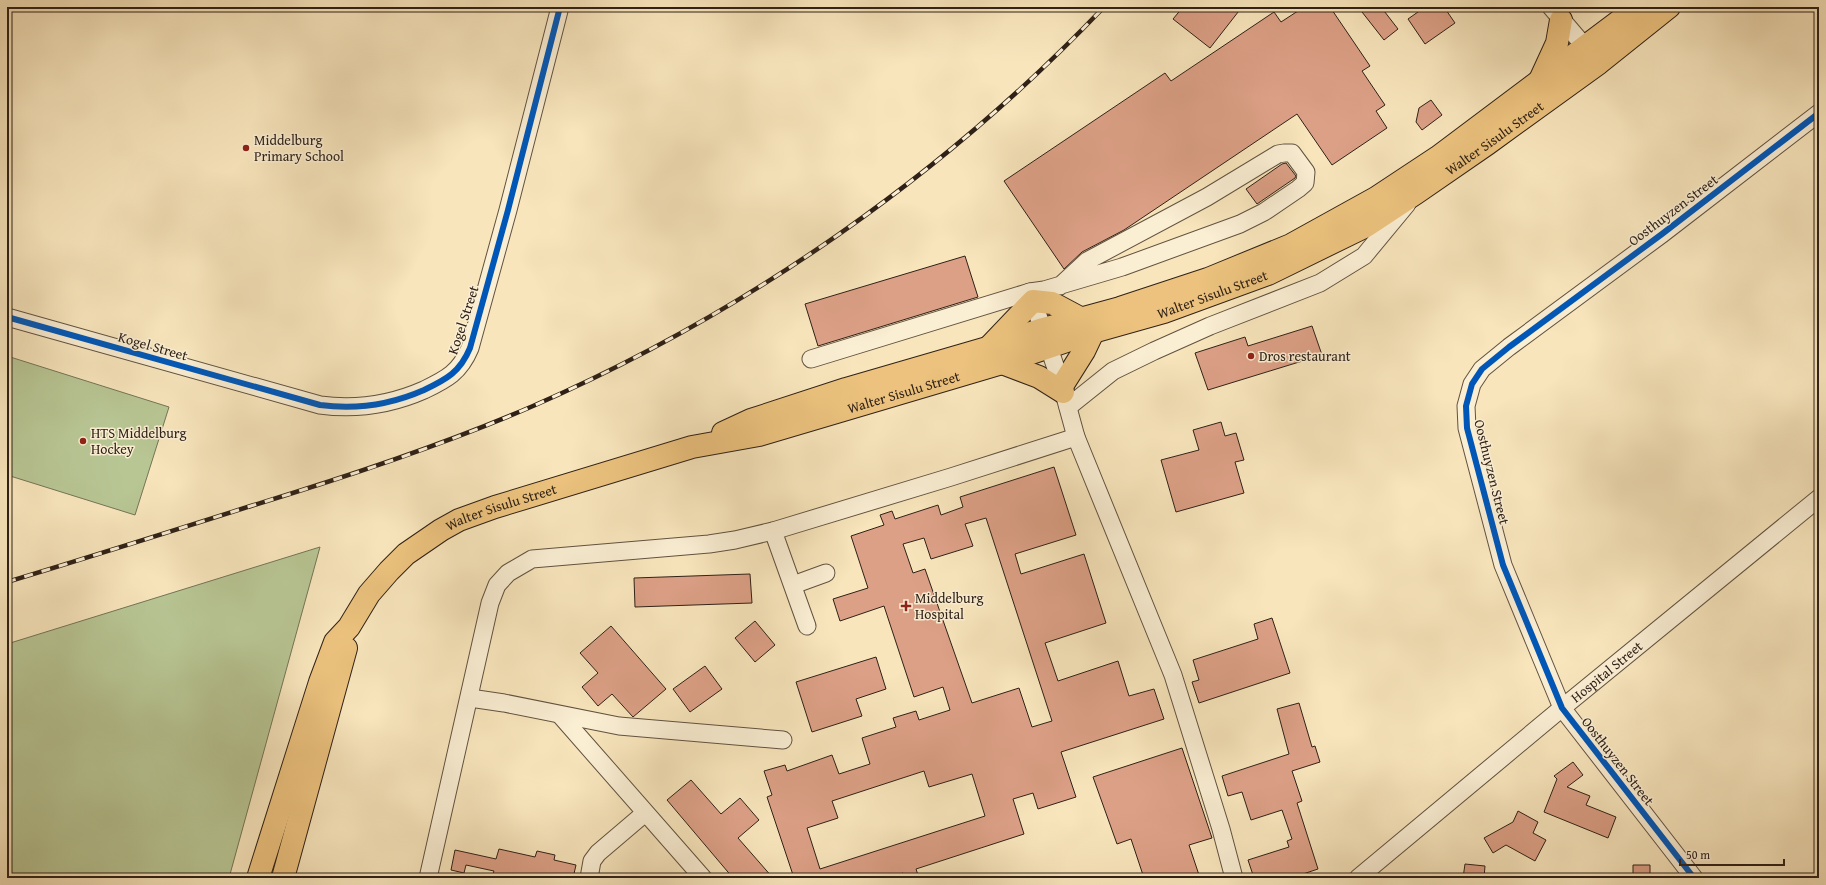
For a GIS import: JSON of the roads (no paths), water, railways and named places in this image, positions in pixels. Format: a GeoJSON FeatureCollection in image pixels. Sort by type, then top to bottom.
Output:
{"type":"FeatureCollection","features":[{"type":"Feature","properties":{"kind":"main road","name":"Walter Sisulu Street"},"geometry":{"type":"LineString","coordinates":[[349,627],[369,594],[406,554],[422,542],[459,520],[495,507],[692,447],[759,435],[1088,325],[1164,312],[1268,274],[1366,226],[1487,144],[1592,55],[1611,26],[1638,7]]}},
{"type":"Feature","properties":{"kind":"main road","name":"Walter Sisulu Street"},"geometry":{"type":"LineString","coordinates":[[1088,325],[1120,308],[1208,279],[1291,245],[1376,198],[1438,156],[1538,83],[1592,55],[1669,7]]}},
{"type":"Feature","properties":{"kind":"main road"},"geometry":{"type":"LineString","coordinates":[[1538,83],[1556,43],[1556,14]]}},
{"type":"Feature","properties":{"kind":"main road"},"geometry":{"type":"LineString","coordinates":[[1032,297],[1052,304],[1088,325],[1084,351],[1064,395],[1039,378],[995,356],[1032,297]]}},
{"type":"Feature","properties":{"kind":"main road"},"geometry":{"type":"LineString","coordinates":[[258,878],[320,682],[335,642],[349,627]]}},
{"type":"Feature","properties":{"kind":"main road"},"geometry":{"type":"LineString","coordinates":[[282,878],[347,646],[349,627]]}},
{"type":"Feature","properties":{"kind":"street","name":"Kogel Street"},"geometry":{"type":"LineString","coordinates":[[7,317],[320,405],[352,407],[378,405],[403,399],[440,382],[457,370],[465,360],[470,348],[508,210],[560,7]]}},
{"type":"Feature","properties":{"kind":"street"},"geometry":{"type":"LineString","coordinates":[[1556,14],[1592,55]]}},
{"type":"Feature","properties":{"kind":"street","name":"Oosthuyzen Street"},"geometry":{"type":"LineString","coordinates":[[1694,878],[1562,708],[1503,565],[1467,428],[1466,406],[1472,384],[1482,369],[1509,347],[1662,234],[1819,113]]}},
{"type":"Feature","properties":{"kind":"street"},"geometry":{"type":"LineString","coordinates":[[811,359],[1032,297],[1060,286],[1122,267],[1240,224],[1264,212],[1298,189],[1305,183],[1307,177],[1306,172],[1292,153],[1278,154],[1207,198],[1087,261],[1060,286]]}},
{"type":"Feature","properties":{"kind":"street"},"geometry":{"type":"LineString","coordinates":[[1064,395],[1154,351],[1210,326],[1320,283],[1364,256],[1416,193]]}},
{"type":"Feature","properties":{"kind":"street"},"geometry":{"type":"LineString","coordinates":[[1032,297],[1076,437],[1173,675],[1221,828],[1234,878]]}},
{"type":"Feature","properties":{"kind":"street"},"geometry":{"type":"LineString","coordinates":[[428,878],[470,698],[485,620],[497,585],[508,573],[520,565],[532,560],[550,557],[609,554],[708,544],[773,531],[1076,437]]}},
{"type":"Feature","properties":{"kind":"street","name":"Hospital Street"},"geometry":{"type":"LineString","coordinates":[[1358,878],[1562,708],[1819,498]]}},
{"type":"Feature","properties":{"kind":"street"},"geometry":{"type":"LineString","coordinates":[[773,531],[807,626]]}},
{"type":"Feature","properties":{"kind":"street"},"geometry":{"type":"LineString","coordinates":[[793,585],[826,573]]}},
{"type":"Feature","properties":{"kind":"street"},"geometry":{"type":"LineString","coordinates":[[470,698],[504,703],[560,715],[642,728],[782,740]]}},
{"type":"Feature","properties":{"kind":"street"},"geometry":{"type":"LineString","coordinates":[[560,715],[703,878]]}},
{"type":"Feature","properties":{"kind":"street"},"geometry":{"type":"LineString","coordinates":[[589,878],[592,861],[598,853],[645,813]]}},
{"type":"Feature","properties":{"kind":"railway"},"geometry":{"type":"LineString","coordinates":[[7,582],[290,494],[395,459],[465,434],[533,406],[612,369],[690,328],[765,283],[838,235],[909,183],[977,127],[1042,69],[1104,7]]}},
{"type":"Feature","properties":{"kind":"place","name":"Middelburg Primary School"},"geometry":{"type":"Point","coordinates":[246,148]}},
{"type":"Feature","properties":{"kind":"place","name":"Dros restaurant"},"geometry":{"type":"Point","coordinates":[1251,356]}},
{"type":"Feature","properties":{"kind":"place","name":"HTS Middelburg Hockey"},"geometry":{"type":"Point","coordinates":[83,441]}},
{"type":"Feature","properties":{"kind":"place","name":"Middelburg Hospital"},"geometry":{"type":"Point","coordinates":[906,606]}}]}
